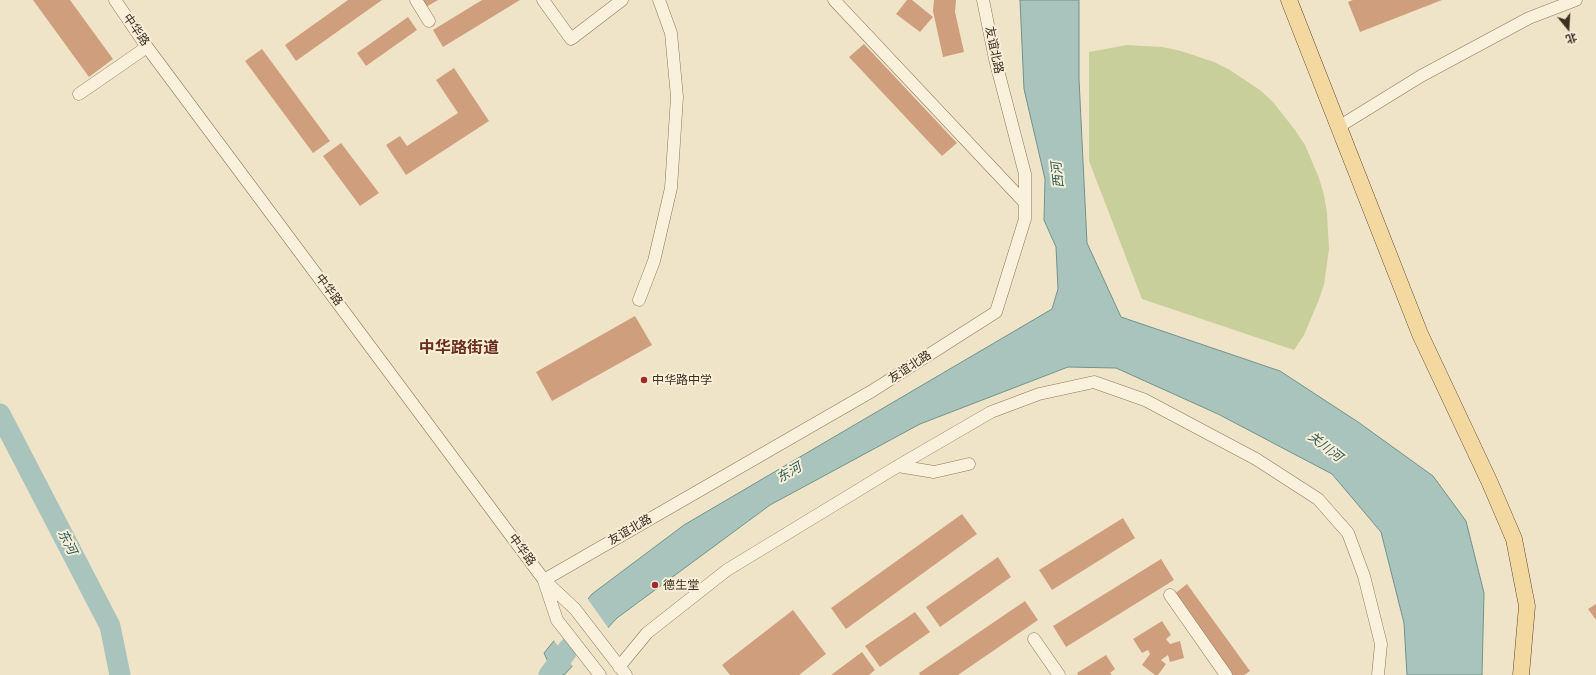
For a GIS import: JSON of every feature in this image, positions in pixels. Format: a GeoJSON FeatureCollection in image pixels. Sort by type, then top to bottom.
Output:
{"type":"FeatureCollection","features":[{"type":"Feature","properties":{"kind":"main road"},"geometry":{"type":"LineString","coordinates":[[1289,0],[1340,126],[1420,334],[1490,483],[1514,539],[1528,606],[1521,675]]}},
{"type":"Feature","properties":{"kind":"street","name":"中华路"},"geometry":{"type":"LineString","coordinates":[[115,0],[147,47],[544,580],[575,608],[620,668]]}},
{"type":"Feature","properties":{"kind":"street"},"geometry":{"type":"LineString","coordinates":[[416,0],[429,21]]}},
{"type":"Feature","properties":{"kind":"street"},"geometry":{"type":"LineString","coordinates":[[543,0],[571,39],[622,0]]}},
{"type":"Feature","properties":{"kind":"street"},"geometry":{"type":"LineString","coordinates":[[639,300],[654,261],[670,188],[677,105],[671,33],[659,0]]}},
{"type":"Feature","properties":{"kind":"street"},"geometry":{"type":"LineString","coordinates":[[834,0],[1025,203]]}},
{"type":"Feature","properties":{"kind":"street","name":"友谊北路"},"geometry":{"type":"LineString","coordinates":[[544,580],[872,391],[996,312],[1025,219],[1025,174],[994,59],[983,0]]}},
{"type":"Feature","properties":{"kind":"street"},"geometry":{"type":"LineString","coordinates":[[1340,126],[1422,76],[1455,58],[1530,18],[1576,0]]}},
{"type":"Feature","properties":{"kind":"street"},"geometry":{"type":"LineString","coordinates":[[79,94],[147,47]]}},
{"type":"Feature","properties":{"kind":"street"},"geometry":{"type":"LineString","coordinates":[[620,668],[647,633],[727,570],[898,466],[991,412],[1039,394],[1094,382],[1145,400],[1256,459],[1318,499],[1348,533],[1364,576],[1381,644],[1378,675]]}},
{"type":"Feature","properties":{"kind":"street"},"geometry":{"type":"LineString","coordinates":[[898,466],[934,472],[970,464]]}},
{"type":"Feature","properties":{"kind":"street","name":"中华路"},"geometry":{"type":"LineString","coordinates":[[544,580],[557,620],[599,674]]}},
{"type":"Feature","properties":{"kind":"street"},"geometry":{"type":"LineString","coordinates":[[1170,595],[1226,675]]}},
{"type":"Feature","properties":{"kind":"street"},"geometry":{"type":"LineString","coordinates":[[1034,639],[1059,675]]}},
{"type":"Feature","properties":{"kind":"green space"},"geometry":{"type":"Polygon","coordinates":[[[1127,45],[1163,47],[1181,51],[1214,62],[1230,70],[1260,90],[1273,102],[1305,145],[1319,178],[1324,195],[1327,213],[1329,249],[1324,285],[1304,335],[1294,350],[1142,299],[1089,161],[1089,52],[1127,45]]]}},
{"type":"Feature","properties":{"kind":"water"},"geometry":{"type":"Polygon","coordinates":[[[1020,0],[1079,0],[1079,79],[1087,243],[1121,317],[1280,371],[1358,422],[1433,476],[1466,521],[1484,593],[1482,675],[1407,675],[1404,623],[1381,532],[1332,474],[1218,414],[1116,368],[1068,367],[920,424],[770,505],[617,618],[564,675],[554,675],[544,653],[592,594],[684,525],[1052,309],[1058,289],[1056,247],[1044,220],[1045,179],[1024,89],[1020,0]]]}},
{"type":"Feature","properties":{"kind":"pier"},"geometry":{"type":"Polygon","coordinates":[[[587,598],[609,629],[574,668],[553,639],[587,598]]]}},
{"type":"Feature","properties":{"kind":"building"},"geometry":{"type":"Polygon","coordinates":[[[33,0],[70,0],[113,59],[89,77],[33,0]]]}},
{"type":"Feature","properties":{"kind":"building"},"geometry":{"type":"Polygon","coordinates":[[[348,0],[382,0],[296,61],[285,45],[348,0]]]}},
{"type":"Feature","properties":{"kind":"building"},"geometry":{"type":"Polygon","coordinates":[[[421,0],[438,0],[426,7],[421,0]]]}},
{"type":"Feature","properties":{"kind":"building"},"geometry":{"type":"Polygon","coordinates":[[[482,0],[520,0],[443,47],[433,30],[482,0]]]}},
{"type":"Feature","properties":{"kind":"building"},"geometry":{"type":"Polygon","coordinates":[[[907,0],[912,0],[933,17],[920,32],[896,14],[907,0]]]}},
{"type":"Feature","properties":{"kind":"building"},"geometry":{"type":"Polygon","coordinates":[[[934,0],[956,0],[955,12],[964,52],[943,57],[933,11],[934,0]]]}},
{"type":"Feature","properties":{"kind":"building"},"geometry":{"type":"Polygon","coordinates":[[[1353,0],[1442,0],[1360,32],[1348,2],[1353,0]]]}},
{"type":"Feature","properties":{"kind":"building"},"geometry":{"type":"Polygon","coordinates":[[[408,17],[417,30],[366,66],[357,53],[408,17]]]}},
{"type":"Feature","properties":{"kind":"building"},"geometry":{"type":"Polygon","coordinates":[[[864,44],[957,143],[942,156],[849,57],[864,44]]]}},
{"type":"Feature","properties":{"kind":"building"},"geometry":{"type":"Polygon","coordinates":[[[262,49],[330,141],[313,153],[245,61],[262,49]]]}},
{"type":"Feature","properties":{"kind":"building"},"geometry":{"type":"Polygon","coordinates":[[[454,68],[489,121],[406,175],[386,145],[400,136],[407,146],[458,113],[436,80],[454,68]]]}},
{"type":"Feature","properties":{"kind":"building"},"geometry":{"type":"Polygon","coordinates":[[[341,143],[379,193],[360,206],[323,156],[341,143]]]}},
{"type":"Feature","properties":{"kind":"building"},"geometry":{"type":"Polygon","coordinates":[[[635,316],[652,345],[552,401],[536,372],[635,316]]]}},
{"type":"Feature","properties":{"kind":"building"},"geometry":{"type":"Polygon","coordinates":[[[962,514],[977,534],[846,629],[831,608],[962,514]]]}},
{"type":"Feature","properties":{"kind":"building"},"geometry":{"type":"Polygon","coordinates":[[[1123,518],[1135,538],[1052,590],[1039,570],[1123,518]]]}},
{"type":"Feature","properties":{"kind":"building"},"geometry":{"type":"Polygon","coordinates":[[[998,557],[1011,577],[940,627],[926,607],[998,557]]]}},
{"type":"Feature","properties":{"kind":"building"},"geometry":{"type":"Polygon","coordinates":[[[1161,559],[1174,580],[1066,647],[1053,626],[1161,559]]]}},
{"type":"Feature","properties":{"kind":"building"},"geometry":{"type":"Polygon","coordinates":[[[1187,584],[1250,671],[1244,675],[1232,675],[1173,595],[1187,584]]]}},
{"type":"Feature","properties":{"kind":"building"},"geometry":{"type":"Polygon","coordinates":[[[1025,601],[1038,620],[958,675],[920,675],[919,673],[1025,601]]]}},
{"type":"Feature","properties":{"kind":"building"},"geometry":{"type":"Polygon","coordinates":[[[1596,604],[1596,620],[1588,609],[1596,604]]]}},
{"type":"Feature","properties":{"kind":"building"},"geometry":{"type":"Polygon","coordinates":[[[793,610],[826,654],[799,675],[730,675],[722,665],[793,610]]]}},
{"type":"Feature","properties":{"kind":"building"},"geometry":{"type":"Polygon","coordinates":[[[915,612],[930,632],[880,667],[865,646],[915,612]]]}},
{"type":"Feature","properties":{"kind":"building"},"geometry":{"type":"Polygon","coordinates":[[[1162,621],[1171,635],[1166,639],[1170,644],[1180,641],[1184,658],[1170,662],[1168,655],[1161,660],[1166,664],[1158,675],[1155,675],[1142,665],[1150,654],[1148,650],[1142,653],[1133,639],[1162,621]]]}},
{"type":"Feature","properties":{"kind":"building"},"geometry":{"type":"Polygon","coordinates":[[[862,652],[875,670],[869,675],[831,675],[862,652]]]}},
{"type":"Feature","properties":{"kind":"building"},"geometry":{"type":"Polygon","coordinates":[[[1106,655],[1115,669],[1110,673],[1112,675],[1078,675],[1077,673],[1106,655]]]}},
{"type":"Feature","properties":{"kind":"waterway","name":"东河"},"geometry":{"type":"LineString","coordinates":[[0,414],[110,626],[120,675]]}},
{"type":"Feature","properties":{"kind":"waterway","name":"东河"},"geometry":{"type":"LineString","coordinates":[[549,675],[569,648]]}},
{"type":"Feature","properties":{"kind":"place","name":"中华路中学"},"geometry":{"type":"Point","coordinates":[644,380]}},
{"type":"Feature","properties":{"kind":"place","name":"德生堂"},"geometry":{"type":"Point","coordinates":[655,585]}},
{"type":"Feature","properties":{"kind":"district","name":"中华路街道"},"geometry":{"type":"Point","coordinates":[459,348]}},
{"type":"Feature","properties":{"kind":"water label","name":"西河"},"geometry":{"type":"Point","coordinates":[1058,175]}},
{"type":"Feature","properties":{"kind":"water label","name":"关川河"},"geometry":{"type":"Point","coordinates":[1325,447]}}]}
